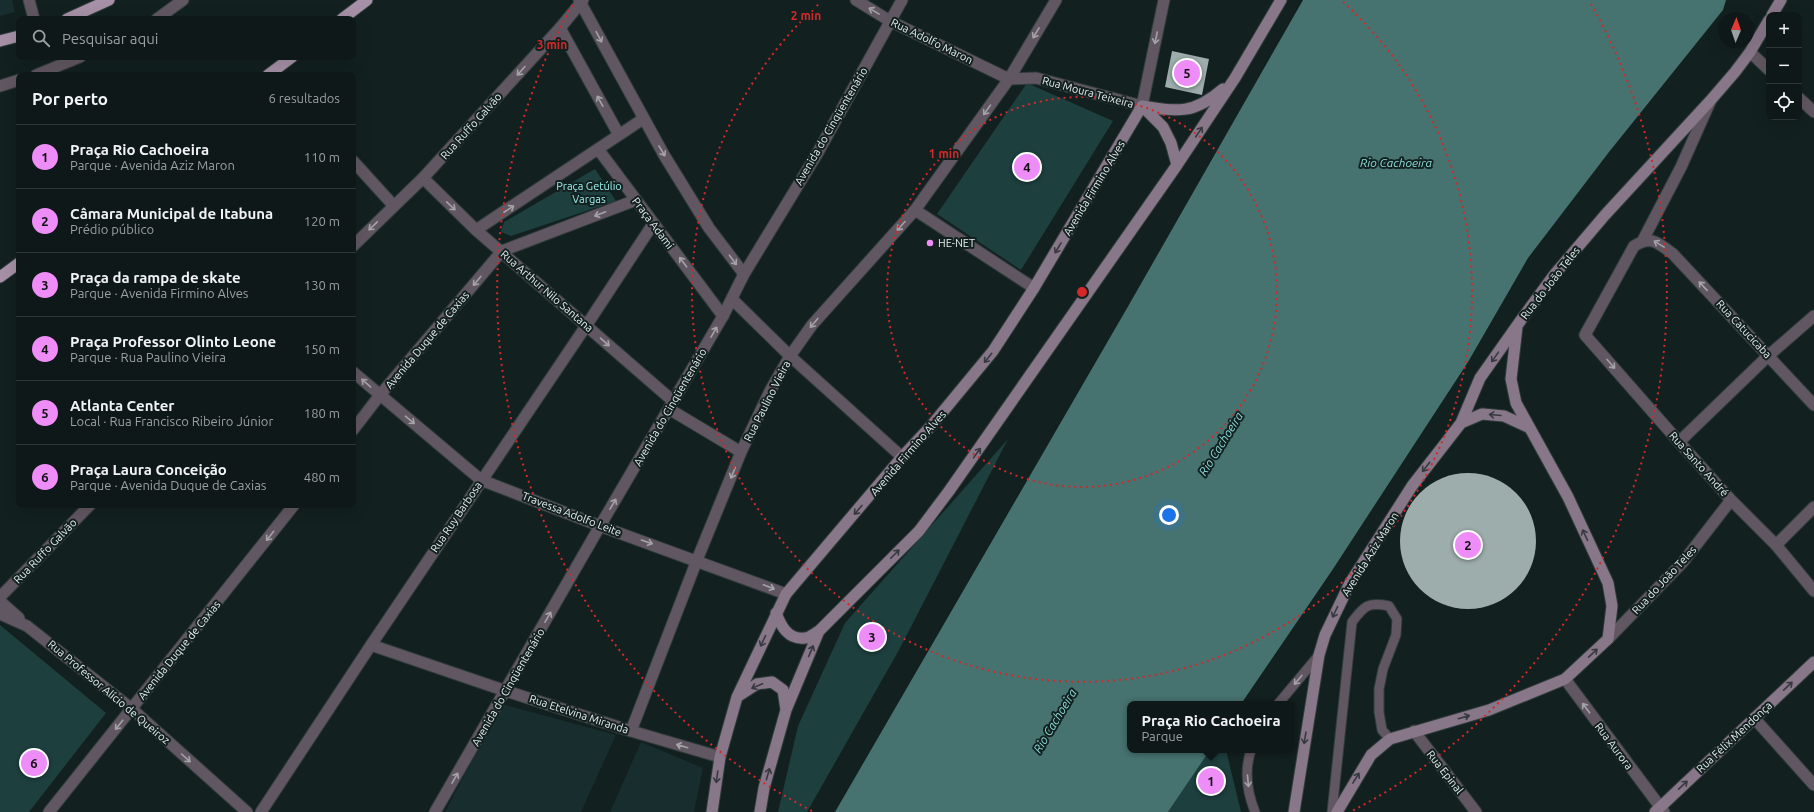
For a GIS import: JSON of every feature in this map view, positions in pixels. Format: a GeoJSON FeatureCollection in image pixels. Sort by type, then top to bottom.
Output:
{"type":"FeatureCollection","features":[{"type":"Feature","properties":{"kind":"main road"},"geometry":{"type":"LineString","coordinates":[[74,16],[109,0]]}},
{"type":"Feature","properties":{"kind":"main road"},"geometry":{"type":"LineString","coordinates":[[346,16],[367,0]]}},
{"type":"Feature","properties":{"kind":"main road"},"geometry":{"type":"LineString","coordinates":[[776,613],[782,629],[792,636],[806,638],[820,631],[918,531],[941,503],[986,440],[1143,211],[1177,165],[1235,78],[1281,0]]}},
{"type":"Feature","properties":{"kind":"main road"},"geometry":{"type":"LineString","coordinates":[[1774,12],[1781,0]]}},
{"type":"Feature","properties":{"kind":"main road","name":"Rua do João Teles"},"geometry":{"type":"LineString","coordinates":[[1565,679],[1608,639],[1612,606],[1608,584],[1568,497],[1516,403],[1511,379],[1517,326],[1554,275],[1605,215],[1710,101],[1750,52],[1766,25]]}},
{"type":"Feature","properties":{"kind":"main road"},"geometry":{"type":"LineString","coordinates":[[0,42],[16,37]]}},
{"type":"Feature","properties":{"kind":"main road"},"geometry":{"type":"LineString","coordinates":[[274,72],[288,60]]}},
{"type":"Feature","properties":{"kind":"main road"},"geometry":{"type":"LineString","coordinates":[[1142,106],[1165,110],[1189,109],[1208,101],[1235,78]]}},
{"type":"Feature","properties":{"kind":"main road"},"geometry":{"type":"LineString","coordinates":[[1142,106],[1163,127],[1171,143],[1177,165]]}},
{"type":"Feature","properties":{"kind":"main road","name":"Avenida Firmino Alves"},"geometry":{"type":"LineString","coordinates":[[712,812],[720,756],[737,697],[786,594],[902,457],[931,426],[993,351],[1034,288],[1142,106]]}},
{"type":"Feature","properties":{"kind":"main road"},"geometry":{"type":"LineString","coordinates":[[0,277],[16,265]]}},
{"type":"Feature","properties":{"kind":"main road","name":"Avenida Aziz Maron"},"geometry":{"type":"LineString","coordinates":[[1294,812],[1319,655],[1325,635],[1350,583],[1412,486],[1461,423],[1480,378],[1517,326]]}},
{"type":"Feature","properties":{"kind":"main road"},"geometry":{"type":"LineString","coordinates":[[1461,423],[1482,414],[1504,416],[1528,427]]}},
{"type":"Feature","properties":{"kind":"main road"},"geometry":{"type":"LineString","coordinates":[[760,812],[764,788],[786,710],[820,631]]}},
{"type":"Feature","properties":{"kind":"main road","name":"Rua Félix Mendonça"},"geometry":{"type":"LineString","coordinates":[[1660,810],[1814,662]]}},
{"type":"Feature","properties":{"kind":"main road"},"geometry":{"type":"LineString","coordinates":[[1337,812],[1371,755],[1390,739],[1489,710],[1565,679]]}},
{"type":"Feature","properties":{"kind":"main road"},"geometry":{"type":"LineString","coordinates":[[737,697],[758,684],[772,682],[783,690],[786,710]]}},
{"type":"Feature","properties":{"kind":"street"},"geometry":{"type":"LineString","coordinates":[[29,0],[33,16]]}},
{"type":"Feature","properties":{"kind":"street"},"geometry":{"type":"LineString","coordinates":[[160,16],[183,0]]}},
{"type":"Feature","properties":{"kind":"street","name":"Rua Adolfo Maron"},"geometry":{"type":"LineString","coordinates":[[856,0],[890,21],[1009,78]]}},
{"type":"Feature","properties":{"kind":"street","name":"Avenida do Cinqüentenário"},"geometry":{"type":"LineString","coordinates":[[435,812],[723,316],[744,274],[817,154],[902,0]]}},
{"type":"Feature","properties":{"kind":"street","name":"Rua Paulino Vieira"},"geometry":{"type":"LineString","coordinates":[[631,731],[697,560],[741,452],[770,391],[790,356],[812,325],[915,210],[1009,78],[1056,0]]}},
{"type":"Feature","properties":{"kind":"street"},"geometry":{"type":"LineString","coordinates":[[1142,106],[1164,0]]}},
{"type":"Feature","properties":{"kind":"street"},"geometry":{"type":"LineString","coordinates":[[581,1],[643,120],[709,228],[744,274]]}},
{"type":"Feature","properties":{"kind":"street","name":"Rua Ruffo Galvão"},"geometry":{"type":"LineString","coordinates":[[356,242],[423,178],[560,28],[581,1]]}},
{"type":"Feature","properties":{"kind":"street"},"geometry":{"type":"LineString","coordinates":[[560,28],[619,135]]}},
{"type":"Feature","properties":{"kind":"street"},"geometry":{"type":"LineString","coordinates":[[1750,52],[1766,67]]}},
{"type":"Feature","properties":{"kind":"street"},"geometry":{"type":"LineString","coordinates":[[43,72],[73,60]]}},
{"type":"Feature","properties":{"kind":"street","name":"Rua Moura Teixeira"},"geometry":{"type":"LineString","coordinates":[[1009,78],[1036,78],[1142,106]]}},
{"type":"Feature","properties":{"kind":"street"},"geometry":{"type":"LineString","coordinates":[[0,86],[16,81]]}},
{"type":"Feature","properties":{"kind":"street"},"geometry":{"type":"LineString","coordinates":[[1643,240],[1681,167],[1710,101]]}},
{"type":"Feature","properties":{"kind":"street"},"geometry":{"type":"LineString","coordinates":[[1802,101],[1814,112]]}},
{"type":"Feature","properties":{"kind":"street"},"geometry":{"type":"LineString","coordinates":[[476,230],[643,120]]}},
{"type":"Feature","properties":{"kind":"street","name":"Praça Adami"},"geometry":{"type":"LineString","coordinates":[[598,150],[723,316]]}},
{"type":"Feature","properties":{"kind":"street"},"geometry":{"type":"LineString","coordinates":[[356,164],[394,206]]}},
{"type":"Feature","properties":{"kind":"street","name":"Rua Arthur Nilo Santana"},"geometry":{"type":"LineString","coordinates":[[423,178],[476,230],[502,251],[586,326],[671,405],[741,452]]}},
{"type":"Feature","properties":{"kind":"street"},"geometry":{"type":"LineString","coordinates":[[502,251],[636,200]]}},
{"type":"Feature","properties":{"kind":"street"},"geometry":{"type":"LineString","coordinates":[[915,210],[1034,288]]}},
{"type":"Feature","properties":{"kind":"street","name":"Rua Ruy Barbosa"},"geometry":{"type":"LineString","coordinates":[[261,812],[653,224]]}},
{"type":"Feature","properties":{"kind":"street","name":"Rua Catucicaba"},"geometry":{"type":"LineString","coordinates":[[1643,240],[1656,241],[1673,254],[1814,405]]}},
{"type":"Feature","properties":{"kind":"street","name":"Rua Santo André"},"geometry":{"type":"LineString","coordinates":[[1643,240],[1634,246],[1627,256],[1585,335],[1731,500],[1776,545],[1814,591]]}},
{"type":"Feature","properties":{"kind":"street","name":"Avenida Duque de Caxias"},"geometry":{"type":"LineString","coordinates":[[356,426],[380,395],[502,251]]}},
{"type":"Feature","properties":{"kind":"street"},"geometry":{"type":"LineString","coordinates":[[732,299],[790,356],[902,457]]}},
{"type":"Feature","properties":{"kind":"street"},"geometry":{"type":"LineString","coordinates":[[1679,442],[1768,356],[1814,316]]}},
{"type":"Feature","properties":{"kind":"street","name":"Travessa Adolfo Leite"},"geometry":{"type":"LineString","coordinates":[[356,375],[482,480],[600,526],[697,560],[786,594]]}},
{"type":"Feature","properties":{"kind":"street","name":"Rua do João Teles"},"geometry":{"type":"LineString","coordinates":[[1608,639],[1683,562],[1731,500]]}},
{"type":"Feature","properties":{"kind":"street"},"geometry":{"type":"LineString","coordinates":[[1776,545],[1814,507]]}},
{"type":"Feature","properties":{"kind":"street","name":"Rua Ruffo Galvão"},"geometry":{"type":"LineString","coordinates":[[0,597],[87,508]]}},
{"type":"Feature","properties":{"kind":"street","name":"Avenida Duque de Caxias"},"geometry":{"type":"LineString","coordinates":[[49,812],[292,508]]}},
{"type":"Feature","properties":{"kind":"street"},"geometry":{"type":"LineString","coordinates":[[0,601],[27,626]]}},
{"type":"Feature","properties":{"kind":"street","name":"Rua Professor Alício de Queiroz"},"geometry":{"type":"LineString","coordinates":[[0,614],[27,626],[132,709],[247,812]]}},
{"type":"Feature","properties":{"kind":"street","name":"Rua Etelvina Miranda"},"geometry":{"type":"LineString","coordinates":[[371,645],[506,691],[631,731],[720,756]]}},
{"type":"Feature","properties":{"kind":"street","name":"Rua Aurora"},"geometry":{"type":"LineString","coordinates":[[1565,679],[1660,810]]}},
{"type":"Feature","properties":{"kind":"street"},"geometry":{"type":"LineString","coordinates":[[1754,718],[1814,785]]}},
{"type":"Feature","properties":{"kind":"street","name":"Rua Epinal"},"geometry":{"type":"LineString","coordinates":[[1414,731],[1476,812]]}},
{"type":"Feature","properties":{"kind":"lane"},"geometry":{"type":"LineString","coordinates":[[1332,812],[1352,622],[1362,609],[1375,603],[1389,606],[1397,619],[1396,635],[1382,669],[1379,689],[1379,712],[1382,730],[1390,739]]}},
{"type":"Feature","properties":{"kind":"lane"},"geometry":{"type":"LineString","coordinates":[[1281,701],[1319,655]]}},
{"type":"Feature","properties":{"kind":"lane"},"geometry":{"type":"LineString","coordinates":[[1250,753],[1246,764],[1249,797],[1255,812]]}},
{"type":"Feature","properties":{"kind":"shaded area"},"geometry":{"type":"Polygon","coordinates":[[[0,0],[12,0],[15,12],[0,16],[0,0]]]}},
{"type":"Feature","properties":{"kind":"shaded area"},"geometry":{"type":"Polygon","coordinates":[[[502,704],[616,735],[581,812],[445,812],[502,704]]]}},
{"type":"Feature","properties":{"kind":"shaded area"},"geometry":{"type":"Polygon","coordinates":[[[641,742],[703,768],[694,812],[610,812],[641,742]]]}},
{"type":"Feature","properties":{"kind":"green space"},"geometry":{"type":"Polygon","coordinates":[[[1027,83],[1113,121],[1021,270],[937,214],[1027,83]]]}},
{"type":"Feature","properties":{"kind":"green space","name":"Praça Getúlio Vargas"},"geometry":{"type":"Polygon","coordinates":[[[595,169],[616,201],[511,236],[501,232],[504,222],[595,169]]]}},
{"type":"Feature","properties":{"kind":"green space"},"geometry":{"type":"Polygon","coordinates":[[[1008,439],[899,650],[807,812],[778,812],[798,726],[845,623],[1008,439]]]}},
{"type":"Feature","properties":{"kind":"green space"},"geometry":{"type":"Polygon","coordinates":[[[0,625],[106,713],[29,812],[0,812],[0,625]]]}},
{"type":"Feature","properties":{"kind":"green space"},"geometry":{"type":"Polygon","coordinates":[[[1208,753],[1227,753],[1241,812],[1168,812],[1208,753]]]}},
{"type":"Feature","properties":{"kind":"water","name":"Rio Cachoeira"},"geometry":{"type":"Polygon","coordinates":[[[1303,0],[1726,0],[1723,10],[1721,12],[1718,12],[1718,16],[1609,152],[1528,258],[1468,362],[1333,569],[1243,701],[1127,701],[1127,753],[1208,753],[1168,812],[835,812],[1130,303],[1303,0]]]}},
{"type":"Feature","properties":{"kind":"building"},"geometry":{"type":"Polygon","coordinates":[[[1172,51],[1209,59],[1202,95],[1165,87],[1172,51]]]}},
{"type":"Feature","properties":{"kind":"building"},"geometry":{"type":"Polygon","coordinates":[[[1461,473],[1475,473],[1494,478],[1506,484],[1521,498],[1531,515],[1535,528],[1535,554],[1531,567],[1525,579],[1511,594],[1506,598],[1488,606],[1475,609],[1461,609],[1442,604],[1430,598],[1415,584],[1411,579],[1403,561],[1400,548],[1400,534],[1405,515],[1411,503],[1425,488],[1430,484],[1448,476],[1461,473]]]}},
{"type":"Feature","properties":{"kind":"place","name":"Atlanta Center"},"geometry":{"type":"Point","coordinates":[1187,73]}},
{"type":"Feature","properties":{"kind":"place","name":"Praça Professor Olinto Leone"},"geometry":{"type":"Point","coordinates":[1027,167]}},
{"type":"Feature","properties":{"kind":"place","name":"HE-NET"},"geometry":{"type":"Point","coordinates":[930,243]}},
{"type":"Feature","properties":{"kind":"place","name":"Câmara Municipal de Itabuna"},"geometry":{"type":"Point","coordinates":[1468,545]}},
{"type":"Feature","properties":{"kind":"place","name":"Praça da rampa de skate"},"geometry":{"type":"Point","coordinates":[872,637]}},
{"type":"Feature","properties":{"kind":"place","name":"Praça Laura Conceição"},"geometry":{"type":"Point","coordinates":[34,763]}},
{"type":"Feature","properties":{"kind":"place","name":"Praça Rio Cachoeira"},"geometry":{"type":"Point","coordinates":[1211,781]}}]}
